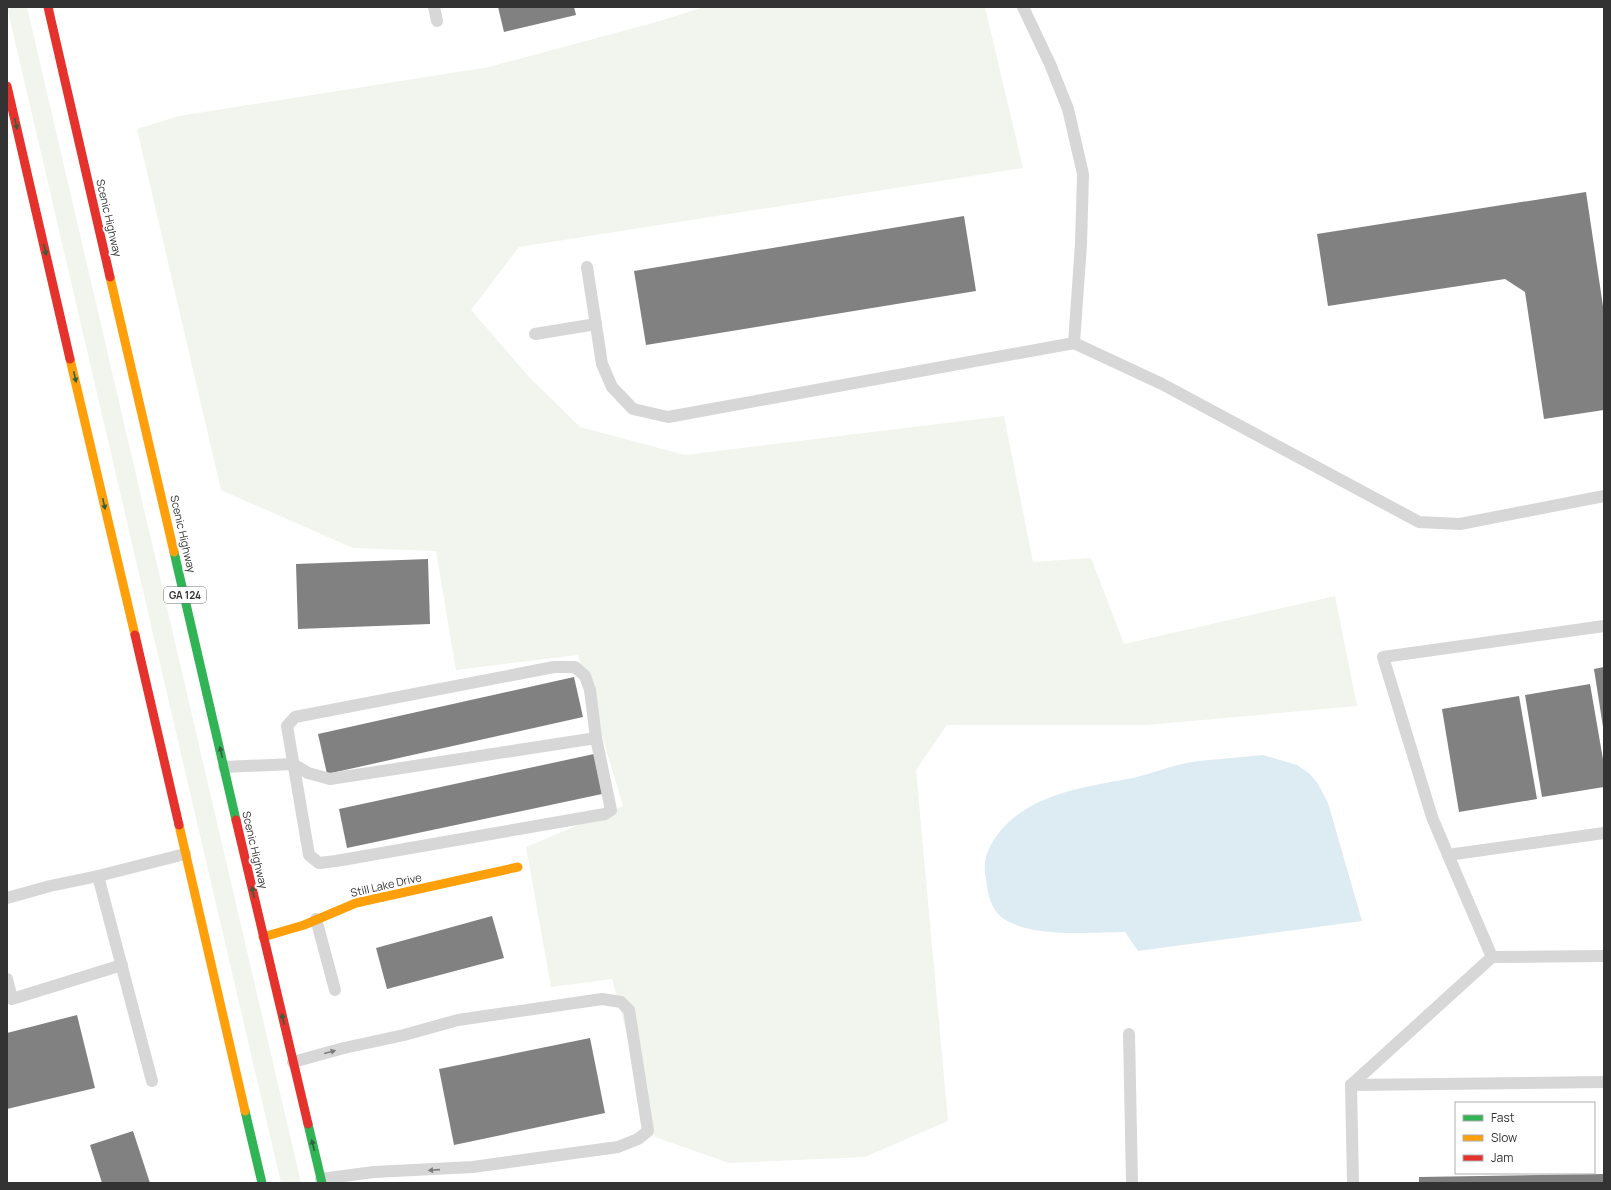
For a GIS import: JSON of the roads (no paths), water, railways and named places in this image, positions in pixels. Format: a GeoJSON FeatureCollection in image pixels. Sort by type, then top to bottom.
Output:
{"type":"FeatureCollection","features":[{"type":"Feature","properties":{"kind":"main road","name":"Scenic Highway"},"geometry":{"type":"LineString","coordinates":[[48,7],[263,937],[322,1181]]}},
{"type":"Feature","properties":{"kind":"main road"},"geometry":{"type":"LineString","coordinates":[[7,86],[262,1183]]}},
{"type":"Feature","properties":{"kind":"main road","name":"Still Lake Drive"},"geometry":{"type":"LineString","coordinates":[[263,937],[304,925],[356,903],[518,867]]}},
{"type":"Feature","properties":{"kind":"lane"},"geometry":{"type":"LineString","coordinates":[[434,7],[437,21]]}},
{"type":"Feature","properties":{"kind":"lane"},"geometry":{"type":"LineString","coordinates":[[1023,7],[1050,64],[1068,109],[1083,174],[1081,244],[1074,343]]}},
{"type":"Feature","properties":{"kind":"lane"},"geometry":{"type":"LineString","coordinates":[[587,267],[602,364],[612,387],[633,410],[668,417],[1074,343],[1162,384],[1419,522],[1460,524],[1604,496]]}},
{"type":"Feature","properties":{"kind":"lane"},"geometry":{"type":"LineString","coordinates":[[535,334],[596,324]]}},
{"type":"Feature","properties":{"kind":"lane"},"geometry":{"type":"LineString","coordinates":[[1492,957],[1432,817],[1383,657],[1604,626]]}},
{"type":"Feature","properties":{"kind":"lane"},"geometry":{"type":"LineString","coordinates":[[554,667],[575,667],[585,676],[590,690],[596,738],[611,810],[605,814],[319,863],[309,855],[293,764],[287,726],[295,717],[554,667]]}},
{"type":"Feature","properties":{"kind":"lane"},"geometry":{"type":"LineString","coordinates":[[224,767],[293,764],[308,773],[330,779],[596,738]]}},
{"type":"Feature","properties":{"kind":"lane"},"geometry":{"type":"LineString","coordinates":[[1448,855],[1604,833]]}},
{"type":"Feature","properties":{"kind":"lane"},"geometry":{"type":"LineString","coordinates":[[7,898],[50,886],[98,876],[185,854]]}},
{"type":"Feature","properties":{"kind":"lane"},"geometry":{"type":"LineString","coordinates":[[98,876],[152,1081]]}},
{"type":"Feature","properties":{"kind":"lane"},"geometry":{"type":"LineString","coordinates":[[316,919],[335,990]]}},
{"type":"Feature","properties":{"kind":"lane"},"geometry":{"type":"LineString","coordinates":[[1353,1183],[1351,1085],[1492,957],[1604,956]]}},
{"type":"Feature","properties":{"kind":"lane"},"geometry":{"type":"LineString","coordinates":[[7,979],[12,999],[122,965]]}},
{"type":"Feature","properties":{"kind":"lane"},"geometry":{"type":"LineString","coordinates":[[293,1062],[344,1048],[404,1035],[458,1020],[602,999],[621,1002],[629,1010],[648,1131],[638,1139],[618,1147],[473,1167],[374,1172],[322,1181]]}},
{"type":"Feature","properties":{"kind":"lane"},"geometry":{"type":"LineString","coordinates":[[1129,1034],[1132,1183]]}},
{"type":"Feature","properties":{"kind":"lane"},"geometry":{"type":"LineString","coordinates":[[1351,1085],[1604,1082]]}}]}
